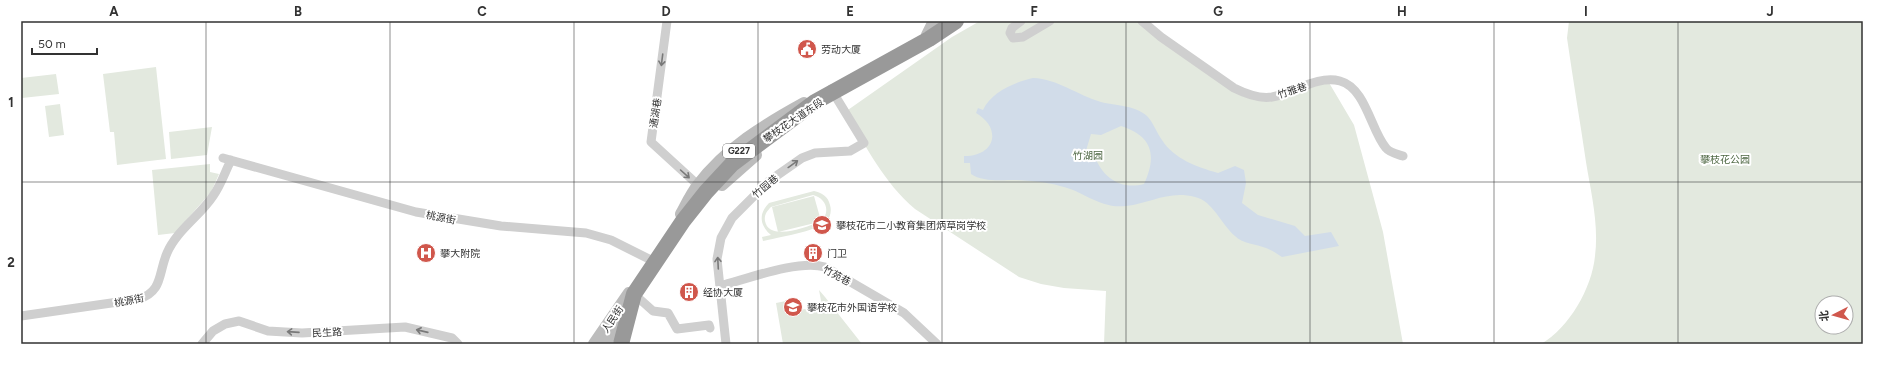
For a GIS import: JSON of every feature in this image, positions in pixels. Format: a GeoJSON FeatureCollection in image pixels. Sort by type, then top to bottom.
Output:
{"type":"FeatureCollection","features":[{"type":"Feature","properties":{"kind":"highway","name":"攀枝花大道东段"},"geometry":{"type":"LineString","coordinates":[[833,91],[930,28],[947,21]]}},
{"type":"Feature","properties":{"kind":"highway","name":"攀枝花大道东段"},"geometry":{"type":"LineString","coordinates":[[632,294],[651,260],[680,219],[732,164],[814,100],[929,40],[956,21]]}},
{"type":"Feature","properties":{"kind":"highway","name":"攀枝花大道东段"},"geometry":{"type":"LineString","coordinates":[[632,294],[680,219]]}},
{"type":"Feature","properties":{"kind":"highway","name":"G227"},"geometry":{"type":"LineString","coordinates":[[615,344],[624,312],[632,294]]}},
{"type":"Feature","properties":{"kind":"highway","name":"G227"},"geometry":{"type":"LineString","coordinates":[[621,344],[632,294]]}},
{"type":"Feature","properties":{"kind":"street","name":"通湖巷"},"geometry":{"type":"LineString","coordinates":[[667,21],[651,142],[698,185]]}},
{"type":"Feature","properties":{"kind":"street"},"geometry":{"type":"LineString","coordinates":[[1021,21],[1012,28],[1010,33],[1013,38],[1023,37],[1050,21]]}},
{"type":"Feature","properties":{"kind":"street","name":"竹雅巷"},"geometry":{"type":"LineString","coordinates":[[1142,21],[1161,37],[1234,88],[1258,97],[1272,97],[1314,83],[1341,82],[1351,88],[1361,99],[1386,148],[1402,156]]}},
{"type":"Feature","properties":{"kind":"street","name":"竹园巷"},"geometry":{"type":"LineString","coordinates":[[726,344],[717,259],[721,238],[732,218],[769,182],[802,158],[815,153],[850,151],[864,143],[833,91]]}},
{"type":"Feature","properties":{"kind":"street","name":"G227"},"geometry":{"type":"LineString","coordinates":[[680,219],[698,185],[726,155],[760,127],[814,100]]}},
{"type":"Feature","properties":{"kind":"street","name":"桃源街"},"geometry":{"type":"LineString","coordinates":[[21,316],[139,299],[149,296],[156,288],[159,264],[173,242],[214,196],[227,159],[416,212],[487,224],[586,233],[611,240],[651,260]]}},
{"type":"Feature","properties":{"kind":"street","name":"竹苑巷"},"geometry":{"type":"LineString","coordinates":[[720,286],[794,267],[815,264],[824,267],[904,313],[937,344]]}},
{"type":"Feature","properties":{"kind":"street"},"geometry":{"type":"LineString","coordinates":[[632,294],[653,311],[668,313],[677,329],[709,325],[710,328]]}},
{"type":"Feature","properties":{"kind":"street","name":"人民街"},"geometry":{"type":"LineString","coordinates":[[594,344],[632,294]]}},
{"type":"Feature","properties":{"kind":"street","name":"人民街"},"geometry":{"type":"LineString","coordinates":[[605,344],[624,312]]}},
{"type":"Feature","properties":{"kind":"street","name":"民生路"},"geometry":{"type":"LineString","coordinates":[[202,344],[213,331],[225,324],[239,321],[268,330],[302,333],[406,327],[452,338],[458,344]]}},
{"type":"Feature","properties":{"kind":"green space","name":"竹湖园"},"geometry":{"type":"Polygon","coordinates":[[[980,21],[1142,21],[1234,88],[1258,97],[1328,81],[1354,125],[1383,232],[1403,344],[1104,344],[1106,291],[1064,288],[1041,284],[1019,277],[915,209],[894,188],[885,176],[845,112],[952,37],[980,21]]]}},
{"type":"Feature","properties":{"kind":"green space","name":"攀枝花公园"},"geometry":{"type":"Polygon","coordinates":[[[1569,21],[1863,21],[1863,344],[1541,344],[1551,337],[1570,318],[1584,294],[1593,268],[1596,232],[1594,209],[1567,38],[1569,21]]]}},
{"type":"Feature","properties":{"kind":"green space"},"geometry":{"type":"Polygon","coordinates":[[[156,67],[166,159],[117,165],[114,132],[110,132],[103,74],[156,67]]]}},
{"type":"Feature","properties":{"kind":"green space"},"geometry":{"type":"Polygon","coordinates":[[[56,74],[59,94],[22,98],[21,78],[56,74]]]}},
{"type":"Feature","properties":{"kind":"green space"},"geometry":{"type":"Polygon","coordinates":[[[60,104],[64,135],[49,137],[45,106],[60,104]]]}},
{"type":"Feature","properties":{"kind":"green space"},"geometry":{"type":"Polygon","coordinates":[[[212,127],[207,155],[171,159],[169,132],[212,127]]]}},
{"type":"Feature","properties":{"kind":"green space"},"geometry":{"type":"Polygon","coordinates":[[[210,164],[210,172],[219,174],[211,192],[175,233],[158,235],[152,170],[210,164]]]}},
{"type":"Feature","properties":{"kind":"green space"},"geometry":{"type":"Polygon","coordinates":[[[814,191],[826,197],[831,207],[831,212],[826,222],[814,228],[796,234],[763,241],[762,237],[771,235],[764,228],[762,220],[763,211],[769,203],[814,191]],[[813,195],[771,207],[766,213],[765,221],[768,227],[773,231],[778,231],[772,207],[814,196],[821,221],[826,214],[826,206],[824,202],[813,195]],[[819,222],[779,232],[806,227],[819,222]]]}},
{"type":"Feature","properties":{"kind":"green space"},"geometry":{"type":"Polygon","coordinates":[[[819,290],[862,344],[783,344],[776,303],[786,301],[788,312],[822,306],[819,290]]]}},
{"type":"Feature","properties":{"kind":"shaded area"},"geometry":{"type":"Polygon","coordinates":[[[1033,78],[1051,81],[1092,99],[1142,112],[1149,118],[1167,147],[1179,157],[1202,168],[1218,173],[1235,166],[1244,170],[1246,183],[1242,203],[1258,215],[1295,226],[1305,236],[1331,232],[1339,246],[1282,257],[1266,248],[1238,239],[1207,203],[1201,199],[1186,195],[1168,196],[1126,206],[1116,206],[1100,202],[1069,188],[1055,185],[975,177],[971,174],[970,163],[964,163],[964,156],[975,155],[983,151],[989,146],[992,140],[990,126],[976,113],[978,108],[983,110],[998,93],[1011,85],[1033,78]],[[1121,126],[1101,135],[1091,134],[1085,154],[1095,157],[1103,171],[1114,181],[1120,184],[1128,185],[1144,184],[1148,174],[1151,156],[1146,141],[1132,130],[1121,126]]]}},
{"type":"Feature","properties":{"kind":"place","name":"劳动大厦"},"geometry":{"type":"Point","coordinates":[807,49]}},
{"type":"Feature","properties":{"kind":"place","name":"攀枝花市二小教育集团炳草岗学校"},"geometry":{"type":"Point","coordinates":[822,225]}},
{"type":"Feature","properties":{"kind":"place","name":"攀大附院"},"geometry":{"type":"Point","coordinates":[426,253]}},
{"type":"Feature","properties":{"kind":"place","name":"门卫"},"geometry":{"type":"Point","coordinates":[813,253]}},
{"type":"Feature","properties":{"kind":"place","name":"经协大厦"},"geometry":{"type":"Point","coordinates":[689,292]}},
{"type":"Feature","properties":{"kind":"place","name":"攀枝花市外国语学校"},"geometry":{"type":"Point","coordinates":[793,307]}}]}
